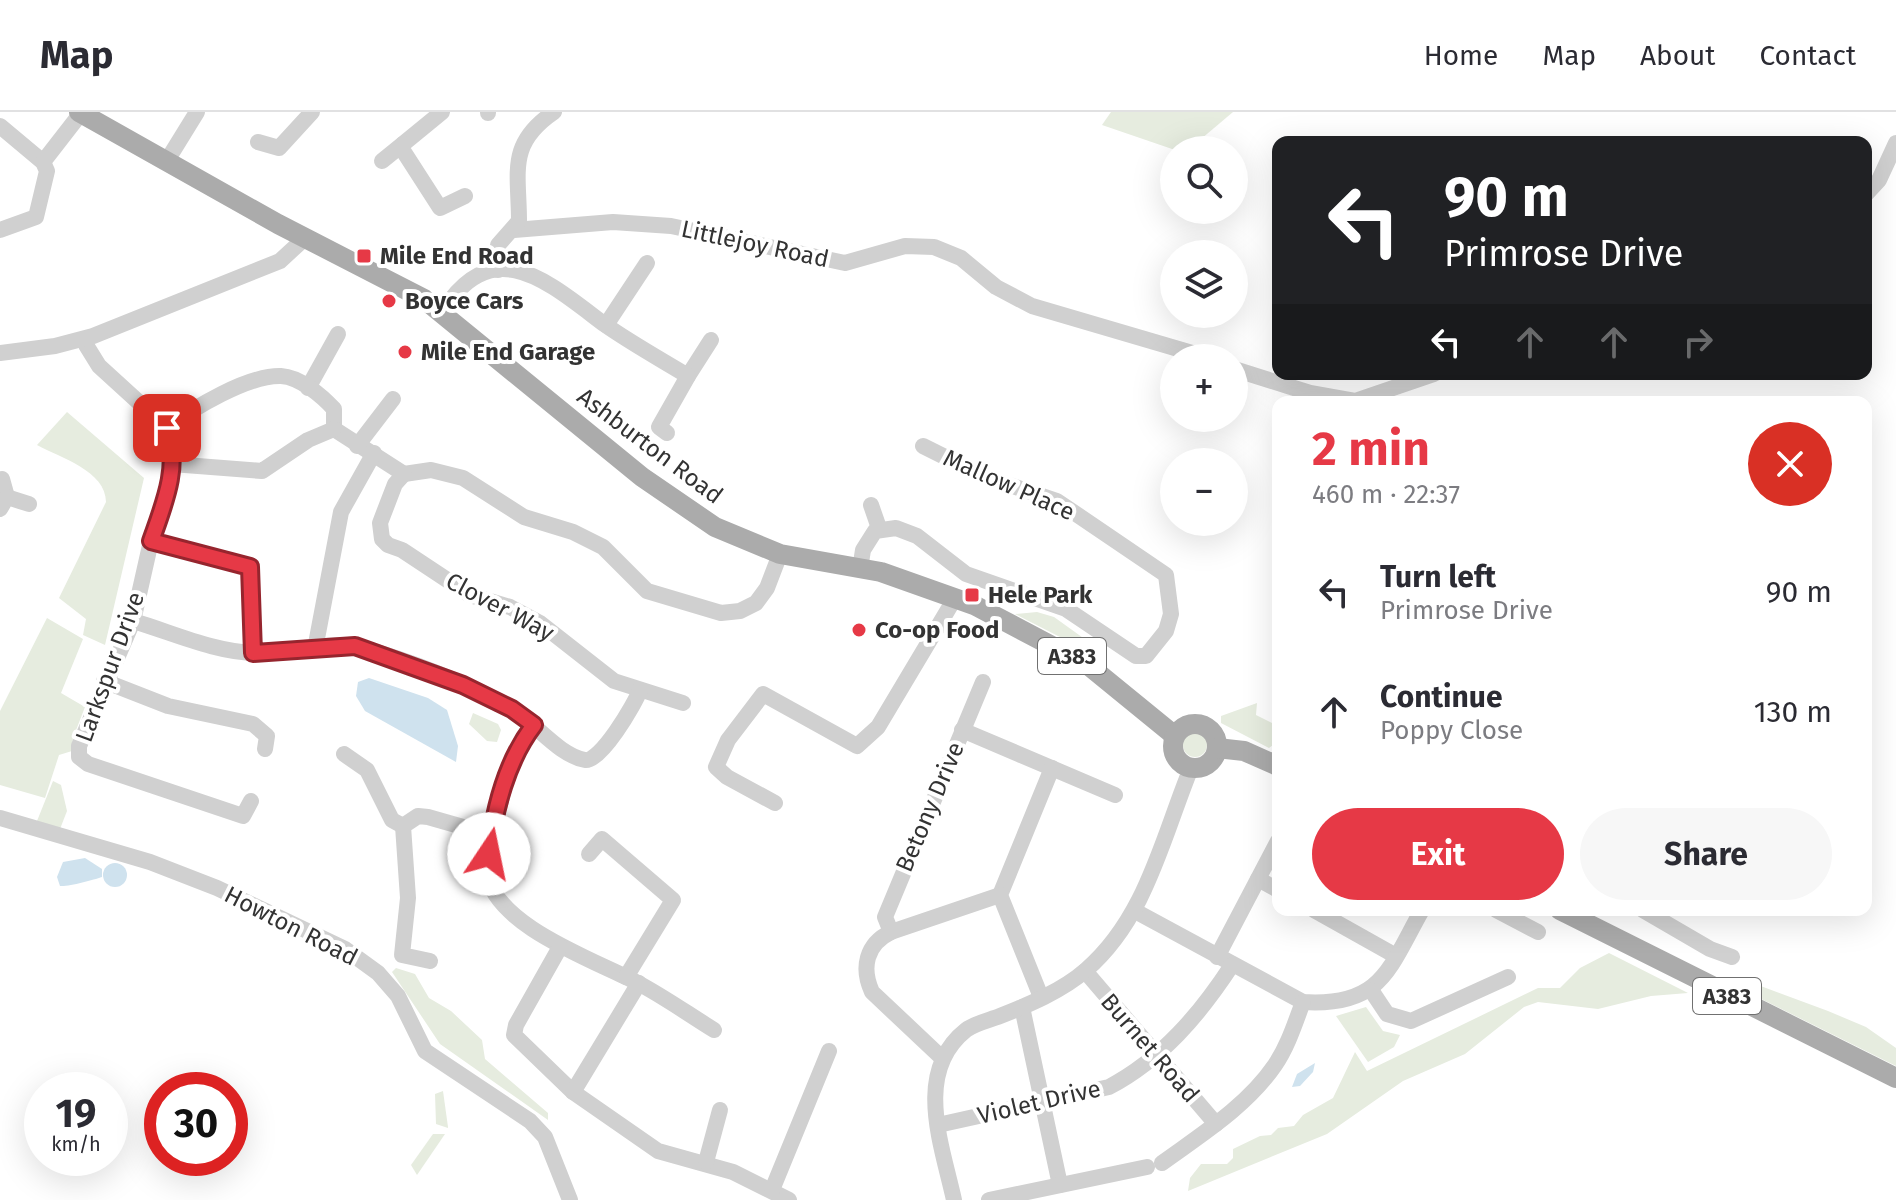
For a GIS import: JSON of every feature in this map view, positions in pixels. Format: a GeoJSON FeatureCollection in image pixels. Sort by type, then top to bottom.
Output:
{"type":"FeatureCollection","features":[{"type":"Feature","properties":{"kind":"main road","name":"Ashburton Road"},"geometry":{"type":"LineString","coordinates":[[80,113],[168,159],[305,238],[395,282],[442,312],[663,492],[715,527],[780,554],[892,576],[955,598],[1088,665],[1175,736],[1174,754],[1191,768]]}},
{"type":"Feature","properties":{"kind":"main road"},"geometry":{"type":"LineString","coordinates":[[1175,736],[1188,724],[1202,725],[1214,734],[1217,748],[1211,761],[1191,768]]}},
{"type":"Feature","properties":{"kind":"main road"},"geometry":{"type":"LineString","coordinates":[[1217,748],[1244,751],[1272,763]]}},
{"type":"Feature","properties":{"kind":"main road","name":"A383"},"geometry":{"type":"LineString","coordinates":[[1572,916],[1896,1078]]}},
{"type":"Feature","properties":{"kind":"street"},"geometry":{"type":"LineString","coordinates":[[168,159],[197,112]]}},
{"type":"Feature","properties":{"kind":"street"},"geometry":{"type":"LineString","coordinates":[[258,142],[279,148],[312,112]]}},
{"type":"Feature","properties":{"kind":"street"},"geometry":{"type":"LineString","coordinates":[[382,161],[442,112]]}},
{"type":"Feature","properties":{"kind":"street"},"geometry":{"type":"LineString","coordinates":[[498,270],[498,245],[519,221],[517,161],[521,147],[532,130],[554,112]]}},
{"type":"Feature","properties":{"kind":"street"},"geometry":{"type":"LineString","coordinates":[[43,162],[80,113]]}},
{"type":"Feature","properties":{"kind":"street"},"geometry":{"type":"LineString","coordinates":[[0,126],[43,162],[47,171],[36,217],[0,230]]}},
{"type":"Feature","properties":{"kind":"street"},"geometry":{"type":"LineString","coordinates":[[1872,188],[1879,180],[1896,143]]}},
{"type":"Feature","properties":{"kind":"street"},"geometry":{"type":"LineString","coordinates":[[403,144],[404,155],[440,208],[465,196]]}},
{"type":"Feature","properties":{"kind":"street","name":"Littlejoy Road"},"geometry":{"type":"LineString","coordinates":[[514,230],[613,222],[671,226],[845,263],[905,246],[934,247],[961,258],[996,287],[1032,306],[1161,344]]}},
{"type":"Feature","properties":{"kind":"street"},"geometry":{"type":"LineString","coordinates":[[0,353],[55,346],[93,336],[280,261],[305,238]]}},
{"type":"Feature","properties":{"kind":"street"},"geometry":{"type":"LineString","coordinates":[[606,325],[647,263]]}},
{"type":"Feature","properties":{"kind":"street"},"geometry":{"type":"LineString","coordinates":[[442,312],[458,289],[472,277],[498,270],[531,272],[606,325],[688,376]]}},
{"type":"Feature","properties":{"kind":"street"},"geometry":{"type":"LineString","coordinates":[[308,388],[338,334]]}},
{"type":"Feature","properties":{"kind":"street"},"geometry":{"type":"LineString","coordinates":[[667,433],[659,427],[711,340]]}},
{"type":"Feature","properties":{"kind":"street"},"geometry":{"type":"LineString","coordinates":[[86,345],[99,366],[155,413],[167,428],[190,410],[259,379],[284,376],[321,395],[334,409],[334,429]]}},
{"type":"Feature","properties":{"kind":"street"},"geometry":{"type":"LineString","coordinates":[[1248,373],[1327,396]]}},
{"type":"Feature","properties":{"kind":"street"},"geometry":{"type":"LineString","coordinates":[[1370,396],[1416,380]]}},
{"type":"Feature","properties":{"kind":"street"},"geometry":{"type":"LineString","coordinates":[[357,446],[393,399]]}},
{"type":"Feature","properties":{"kind":"street","name":"Larkspur Drive"},"geometry":{"type":"LineString","coordinates":[[167,428],[172,464],[167,496],[151,541],[133,621],[104,681],[79,746],[79,757],[88,764],[244,815]]}},
{"type":"Feature","properties":{"kind":"street"},"geometry":{"type":"LineString","coordinates":[[334,429],[404,474],[431,470],[463,478],[524,517],[573,532],[603,547],[647,591],[721,613],[740,611],[756,603],[767,588],[780,554]]}},
{"type":"Feature","properties":{"kind":"street"},"geometry":{"type":"LineString","coordinates":[[172,464],[262,471],[308,440],[334,429]]}},
{"type":"Feature","properties":{"kind":"street","name":"Mallow Place"},"geometry":{"type":"LineString","coordinates":[[879,528],[896,528],[917,536],[966,574],[1084,618],[1136,656],[1146,656],[1166,631],[1171,614],[1170,583],[1158,568],[1057,501],[983,476],[923,446]]}},
{"type":"Feature","properties":{"kind":"street"},"geometry":{"type":"LineString","coordinates":[[315,649],[341,512],[374,453]]}},
{"type":"Feature","properties":{"kind":"street","name":"Clover Way"},"geometry":{"type":"LineString","coordinates":[[404,474],[395,484],[380,523],[382,539],[388,545],[402,550],[470,595],[510,607],[540,623],[614,681],[683,703]]}},
{"type":"Feature","properties":{"kind":"street"},"geometry":{"type":"LineString","coordinates":[[2,479],[4,503],[29,504]]}},
{"type":"Feature","properties":{"kind":"street"},"geometry":{"type":"LineString","coordinates":[[860,569],[868,539],[879,528],[871,505]]}},
{"type":"Feature","properties":{"kind":"street"},"geometry":{"type":"LineString","coordinates":[[151,541],[250,567],[253,653]]}},
{"type":"Feature","properties":{"kind":"street"},"geometry":{"type":"LineString","coordinates":[[775,803],[727,777],[716,767],[728,740],[763,694],[857,746],[867,741],[955,598]]}},
{"type":"Feature","properties":{"kind":"street"},"geometry":{"type":"LineString","coordinates":[[133,621],[230,650],[253,653],[355,646],[425,669],[512,709],[563,749],[585,760],[592,759],[634,704],[640,690]]}},
{"type":"Feature","properties":{"kind":"street"},"geometry":{"type":"LineString","coordinates":[[104,681],[168,706],[253,724],[267,736],[265,749]]}},
{"type":"Feature","properties":{"kind":"street","name":"Betony Drive"},"geometry":{"type":"LineString","coordinates":[[891,932],[885,917],[983,682]]}},
{"type":"Feature","properties":{"kind":"street"},"geometry":{"type":"LineString","coordinates":[[534,725],[519,744],[510,764],[491,835],[487,873],[500,902],[560,947],[632,980],[714,1030]]}},
{"type":"Feature","properties":{"kind":"street"},"geometry":{"type":"LineString","coordinates":[[962,730],[1115,795]]}},
{"type":"Feature","properties":{"kind":"street"},"geometry":{"type":"LineString","coordinates":[[344,754],[367,770],[392,820],[403,826]]}},
{"type":"Feature","properties":{"kind":"street"},"geometry":{"type":"LineString","coordinates":[[1041,997],[1000,895],[1052,768]]}},
{"type":"Feature","properties":{"kind":"street"},"geometry":{"type":"LineString","coordinates":[[954,1200],[933,1099],[942,1058],[967,1029],[1022,1007],[1085,971],[1135,911],[1191,768]]}},
{"type":"Feature","properties":{"kind":"street"},"geometry":{"type":"LineString","coordinates":[[403,826],[418,816],[428,817],[491,835]]}},
{"type":"Feature","properties":{"kind":"street","name":"Howton Road"},"geometry":{"type":"LineString","coordinates":[[0,818],[190,878],[345,949],[378,973],[398,996],[425,1051],[530,1121],[545,1137],[570,1200]]}},
{"type":"Feature","properties":{"kind":"street"},"geometry":{"type":"LineString","coordinates":[[403,826],[408,898],[402,955],[430,961]]}},
{"type":"Feature","properties":{"kind":"street"},"geometry":{"type":"LineString","coordinates":[[573,1092],[673,900],[602,839],[589,854]]}},
{"type":"Feature","properties":{"kind":"street"},"geometry":{"type":"LineString","coordinates":[[1217,957],[1272,852]]}},
{"type":"Feature","properties":{"kind":"street"},"geometry":{"type":"LineString","coordinates":[[1258,879],[1272,887]]}},
{"type":"Feature","properties":{"kind":"street"},"geometry":{"type":"LineString","coordinates":[[942,1058],[882,1004],[867,980],[868,956],[875,942],[891,932],[1000,895]]}},
{"type":"Feature","properties":{"kind":"street"},"geometry":{"type":"LineString","coordinates":[[1135,911],[1303,1002],[1321,1003],[1371,990],[1384,978],[1419,916]]}},
{"type":"Feature","properties":{"kind":"street"},"geometry":{"type":"LineString","coordinates":[[1325,916],[1396,956]]}},
{"type":"Feature","properties":{"kind":"street"},"geometry":{"type":"LineString","coordinates":[[1507,916],[1538,932]]}},
{"type":"Feature","properties":{"kind":"street"},"geometry":{"type":"LineString","coordinates":[[1653,916],[1710,949],[1732,957]]}},
{"type":"Feature","properties":{"kind":"street"},"geometry":{"type":"LineString","coordinates":[[560,947],[513,1030],[573,1092],[658,1151],[706,1162],[789,1200]]}},
{"type":"Feature","properties":{"kind":"street","name":"Violet Drive"},"geometry":{"type":"LineString","coordinates":[[938,1125],[1109,1087],[1156,1055],[1204,1008],[1232,965]]}},
{"type":"Feature","properties":{"kind":"street","name":"Burnet Road"},"geometry":{"type":"LineString","coordinates":[[1085,971],[1216,1124]]}},
{"type":"Feature","properties":{"kind":"street"},"geometry":{"type":"LineString","coordinates":[[1371,990],[1387,1014],[1411,1021],[1508,977]]}},
{"type":"Feature","properties":{"kind":"street"},"geometry":{"type":"LineString","coordinates":[[989,1200],[1155,1165],[1216,1124],[1276,1064],[1303,1002]]}},
{"type":"Feature","properties":{"kind":"street"},"geometry":{"type":"LineString","coordinates":[[1022,1007],[1060,1185]]}},
{"type":"Feature","properties":{"kind":"street"},"geometry":{"type":"LineString","coordinates":[[772,1190],[829,1051]]}},
{"type":"Feature","properties":{"kind":"street"},"geometry":{"type":"LineString","coordinates":[[706,1162],[720,1110]]}},
{"type":"Feature","properties":{"kind":"shaded area"},"geometry":{"type":"Polygon","coordinates":[[[1111,112],[1233,112],[1205,136],[1160,136],[1160,145],[1102,125],[1111,112]]]}},
{"type":"Feature","properties":{"kind":"shaded area"},"geometry":{"type":"Polygon","coordinates":[[[67,412],[144,478],[105,645],[83,635],[86,619],[59,598],[106,502],[99,482],[90,474],[37,445],[67,412]]]}},
{"type":"Feature","properties":{"kind":"shaded area"},"geometry":{"type":"Polygon","coordinates":[[[1037,612],[1054,617],[1100,650],[1097,656],[1015,614],[1037,612]]]}},
{"type":"Feature","properties":{"kind":"shaded area"},"geometry":{"type":"Polygon","coordinates":[[[47,618],[83,639],[61,693],[85,707],[73,738],[72,751],[59,755],[45,798],[0,785],[0,711],[47,618]]]}},
{"type":"Feature","properties":{"kind":"shaded area"},"geometry":{"type":"Polygon","coordinates":[[[1257,703],[1256,715],[1272,723],[1272,746],[1269,748],[1221,723],[1221,716],[1257,703]]]}},
{"type":"Feature","properties":{"kind":"shaded area"},"geometry":{"type":"Polygon","coordinates":[[[473,713],[498,724],[501,730],[497,742],[487,741],[469,724],[473,713]]]}},
{"type":"Feature","properties":{"kind":"shaded area"},"geometry":{"type":"Polygon","coordinates":[[[1195,733],[1204,736],[1207,745],[1204,754],[1195,757],[1186,754],[1183,745],[1186,736],[1195,733]]]}},
{"type":"Feature","properties":{"kind":"shaded area"},"geometry":{"type":"Polygon","coordinates":[[[53,781],[61,785],[67,811],[60,829],[37,821],[53,781]]]}},
{"type":"Feature","properties":{"kind":"shaded area"},"geometry":{"type":"Polygon","coordinates":[[[1609,953],[1688,993],[1651,996],[1598,1009],[1538,1002],[1524,1007],[1465,1054],[1403,1081],[1327,1134],[1188,1191],[1190,1178],[1201,1164],[1227,1164],[1233,1158],[1233,1149],[1260,1136],[1271,1135],[1278,1128],[1294,1126],[1303,1115],[1333,1098],[1355,1052],[1367,1071],[1538,988],[1560,988],[1580,968],[1609,953]]]}},
{"type":"Feature","properties":{"kind":"shaded area"},"geometry":{"type":"Polygon","coordinates":[[[396,968],[415,974],[429,998],[451,1011],[482,1040],[485,1059],[548,1113],[548,1120],[440,1044],[392,972],[396,968]]]}},
{"type":"Feature","properties":{"kind":"shaded area"},"geometry":{"type":"Polygon","coordinates":[[[1717,977],[1750,982],[1866,1027],[1896,1048],[1896,1066],[1717,977]]]}},
{"type":"Feature","properties":{"kind":"shaded area"},"geometry":{"type":"Polygon","coordinates":[[[1366,1007],[1383,1031],[1400,1035],[1394,1047],[1368,1062],[1336,1016],[1366,1007]]]}},
{"type":"Feature","properties":{"kind":"shaded area"},"geometry":{"type":"Polygon","coordinates":[[[443,1091],[448,1128],[436,1124],[435,1094],[443,1091]]]}},
{"type":"Feature","properties":{"kind":"shaded area"},"geometry":{"type":"Polygon","coordinates":[[[433,1134],[445,1134],[417,1175],[411,1165],[433,1134]]]}},
{"type":"Feature","properties":{"kind":"water"},"geometry":{"type":"Polygon","coordinates":[[[369,678],[428,698],[447,710],[458,746],[456,762],[365,711],[356,696],[358,682],[369,678]]]}},
{"type":"Feature","properties":{"kind":"water"},"geometry":{"type":"Polygon","coordinates":[[[85,858],[102,869],[102,877],[60,886],[57,877],[63,862],[85,858]]]}},
{"type":"Feature","properties":{"kind":"water"},"geometry":{"type":"Polygon","coordinates":[[[115,863],[123,867],[127,875],[123,883],[115,887],[107,883],[103,875],[107,867],[115,863]]]}},
{"type":"Feature","properties":{"kind":"water"},"geometry":{"type":"Polygon","coordinates":[[[1315,1063],[1313,1072],[1300,1086],[1292,1087],[1297,1074],[1315,1063]]]}},
{"type":"Feature","properties":{"kind":"place","name":"Mile End Road"},"geometry":{"type":"Point","coordinates":[364,256]}},
{"type":"Feature","properties":{"kind":"place","name":"Boyce Cars"},"geometry":{"type":"Point","coordinates":[389,301]}},
{"type":"Feature","properties":{"kind":"place","name":"Mile End Garage"},"geometry":{"type":"Point","coordinates":[405,352]}},
{"type":"Feature","properties":{"kind":"place","name":"Hele Park"},"geometry":{"type":"Point","coordinates":[972,595]}},
{"type":"Feature","properties":{"kind":"place","name":"Co-op Food"},"geometry":{"type":"Point","coordinates":[859,630]}},
{"type":"Feature","properties":{"kind":"route"},"geometry":{"type":"LineString","coordinates":[[167,428],[172,443],[172,464],[167,496],[151,541],[250,567],[253,653],[355,646],[463,685],[512,709],[534,725],[519,744],[510,764],[489,854]]}}]}
